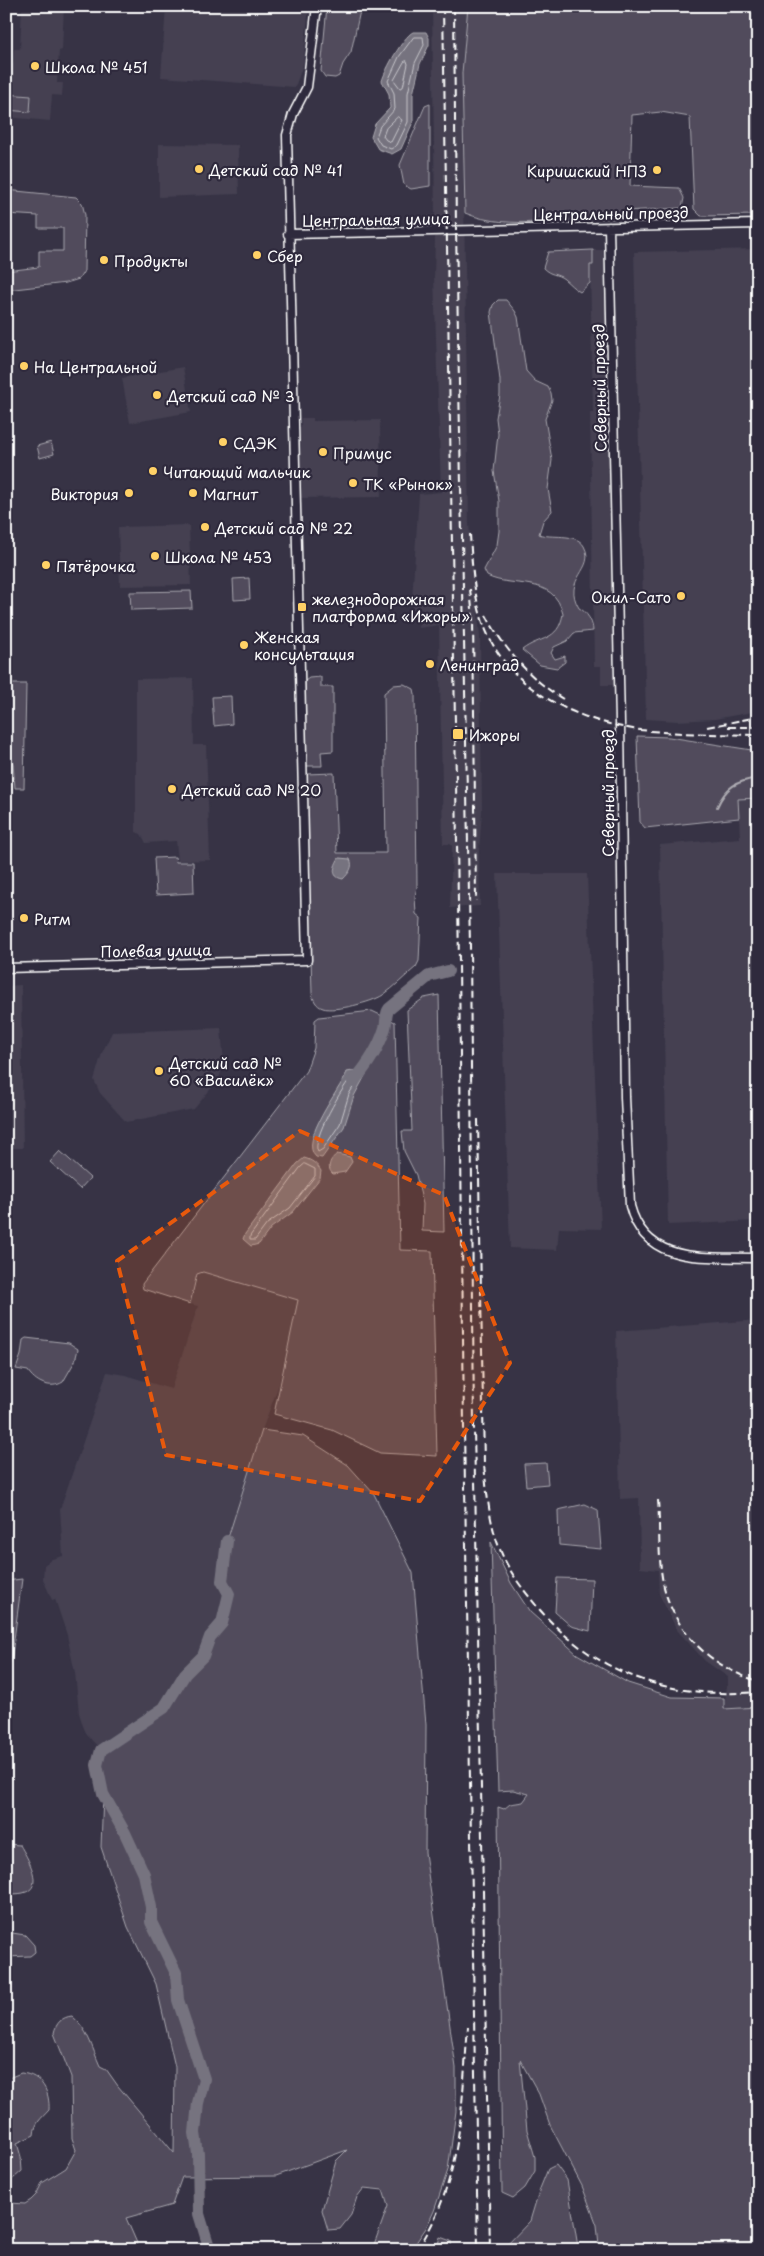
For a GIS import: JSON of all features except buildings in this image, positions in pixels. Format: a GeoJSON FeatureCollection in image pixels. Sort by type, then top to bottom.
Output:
{"type":"FeatureCollection","features":[{"type":"Feature","properties":{"kind":"street"},"geometry":{"type":"LineString","coordinates":[[288,234],[287,135],[293,114],[307,87],[317,6]]}},
{"type":"Feature","properties":{"kind":"street","name":"Центральный проезд"},"geometry":{"type":"LineString","coordinates":[[465,230],[758,224]]}},
{"type":"Feature","properties":{"kind":"street","name":"Северный проезд"},"geometry":{"type":"LineString","coordinates":[[609,227],[620,722],[625,1097],[630,1206],[633,1220],[641,1232],[659,1248],[688,1255],[758,1258]]}},
{"type":"Feature","properties":{"kind":"street","name":"Центральная улица"},"geometry":{"type":"LineString","coordinates":[[288,234],[465,230]]}},
{"type":"Feature","properties":{"kind":"street","name":"Полевая улица"},"geometry":{"type":"LineString","coordinates":[[6,968],[307,960],[288,234]]}},
{"type":"Feature","properties":{"kind":"highlighted area"},"geometry":{"type":"Polygon","coordinates":[[[300,1131],[444,1195],[510,1363],[420,1501],[166,1455],[117,1261],[300,1131]]]}},
{"type":"Feature","properties":{"kind":"shaded area","name":"Школа № 451"},"geometry":{"type":"Polygon","coordinates":[[[22,6],[64,6],[62,50],[59,51],[57,83],[63,83],[62,96],[52,95],[50,121],[6,117],[6,74],[13,63],[14,49],[20,49],[22,6]]]}},
{"type":"Feature","properties":{"kind":"shaded area"},"geometry":{"type":"Polygon","coordinates":[[[166,6],[309,6],[303,65],[295,87],[161,77],[166,6]]]}},
{"type":"Feature","properties":{"kind":"shaded area"},"geometry":{"type":"Polygon","coordinates":[[[327,6],[361,6],[351,52],[343,64],[339,76],[335,78],[325,77],[321,71],[327,6]]]}},
{"type":"Feature","properties":{"kind":"shaded area"},"geometry":{"type":"Polygon","coordinates":[[[432,6],[468,6],[462,73],[469,524],[480,636],[482,811],[479,852],[480,906],[450,908],[452,846],[450,844],[443,844],[439,625],[419,628],[418,615],[413,614],[412,599],[419,494],[441,492],[434,277],[435,237],[428,237],[428,216],[435,215],[432,6]]]}},
{"type":"Feature","properties":{"kind":"shaded area"},"geometry":{"type":"Polygon","coordinates":[[[468,6],[758,6],[758,215],[701,216],[694,209],[690,117],[661,112],[632,115],[630,186],[679,188],[684,198],[682,208],[624,211],[617,219],[540,222],[501,222],[482,219],[465,213],[462,73],[468,6]]]}},
{"type":"Feature","properties":{"kind":"shaded area"},"geometry":{"type":"Polygon","coordinates":[[[6,94],[31,96],[30,112],[6,110],[6,94]]]}},
{"type":"Feature","properties":{"kind":"shaded area"},"geometry":{"type":"Polygon","coordinates":[[[430,104],[430,186],[411,189],[404,185],[400,165],[425,106],[430,104]]]}},
{"type":"Feature","properties":{"kind":"shaded area","name":"Детский сад № 41"},"geometry":{"type":"Polygon","coordinates":[[[159,144],[238,145],[239,194],[159,197],[159,144]]]}},
{"type":"Feature","properties":{"kind":"shaded area"},"geometry":{"type":"Polygon","coordinates":[[[6,190],[76,197],[82,203],[85,215],[84,271],[79,279],[66,283],[6,290],[6,271],[39,267],[39,251],[63,251],[63,228],[38,228],[38,216],[6,214],[6,190]]]}},
{"type":"Feature","properties":{"kind":"shaded area"},"geometry":{"type":"Polygon","coordinates":[[[758,249],[758,711],[715,719],[677,721],[646,719],[634,252],[758,249]]]}},
{"type":"Feature","properties":{"kind":"shaded area"},"geometry":{"type":"Polygon","coordinates":[[[593,250],[607,250],[615,685],[601,685],[601,666],[594,666],[590,412],[593,412],[590,265],[593,265],[593,250]]]}},
{"type":"Feature","properties":{"kind":"shaded area"},"geometry":{"type":"Polygon","coordinates":[[[593,250],[593,265],[590,265],[590,283],[580,292],[561,277],[543,268],[548,252],[593,250]]]}},
{"type":"Feature","properties":{"kind":"shaded area"},"geometry":{"type":"Polygon","coordinates":[[[498,300],[506,300],[518,317],[526,371],[535,381],[548,387],[551,393],[552,400],[545,419],[552,460],[548,489],[552,511],[543,521],[539,534],[575,539],[584,546],[587,554],[586,562],[574,589],[579,608],[589,618],[593,631],[574,633],[567,641],[554,647],[551,653],[555,659],[565,656],[565,662],[557,668],[540,665],[522,650],[553,634],[557,629],[563,614],[558,601],[551,593],[542,588],[497,580],[487,576],[484,570],[497,545],[499,531],[499,501],[494,471],[498,434],[496,418],[500,395],[500,380],[491,312],[493,305],[498,300]]]}},
{"type":"Feature","properties":{"kind":"shaded area","name":"Детский сад № 3"},"geometry":{"type":"Polygon","coordinates":[[[183,367],[191,412],[130,423],[122,378],[183,367]]]}},
{"type":"Feature","properties":{"kind":"shaded area"},"geometry":{"type":"Polygon","coordinates":[[[301,418],[313,418],[313,421],[380,420],[381,497],[299,498],[297,428],[301,427],[301,418]]]}},
{"type":"Feature","properties":{"kind":"shaded area"},"geometry":{"type":"Polygon","coordinates":[[[51,442],[54,454],[40,458],[37,446],[51,442]]]}},
{"type":"Feature","properties":{"kind":"shaded area","name":"Школа № 453"},"geometry":{"type":"Polygon","coordinates":[[[189,525],[191,585],[120,586],[118,527],[189,525]]]}},
{"type":"Feature","properties":{"kind":"shaded area"},"geometry":{"type":"Polygon","coordinates":[[[249,578],[250,599],[234,600],[233,579],[249,578]]]}},
{"type":"Feature","properties":{"kind":"shaded area"},"geometry":{"type":"Polygon","coordinates":[[[191,591],[192,608],[131,610],[130,592],[191,591]]]}},
{"type":"Feature","properties":{"kind":"shaded area"},"geometry":{"type":"Polygon","coordinates":[[[321,677],[321,687],[333,687],[333,751],[321,752],[322,766],[306,766],[305,681],[309,678],[321,677]]]}},
{"type":"Feature","properties":{"kind":"shaded area","name":"Детский сад № 20"},"geometry":{"type":"Polygon","coordinates":[[[193,678],[194,745],[206,745],[210,860],[178,861],[176,841],[146,843],[141,834],[136,832],[136,679],[193,678]]]}},
{"type":"Feature","properties":{"kind":"shaded area"},"geometry":{"type":"Polygon","coordinates":[[[6,684],[26,684],[24,788],[15,788],[13,764],[6,743],[6,684]]]}},
{"type":"Feature","properties":{"kind":"shaded area"},"geometry":{"type":"Polygon","coordinates":[[[404,684],[414,689],[415,694],[417,887],[415,896],[416,914],[421,918],[419,961],[416,967],[392,989],[378,998],[336,1009],[323,1008],[315,1002],[312,993],[306,774],[334,773],[337,853],[386,853],[384,693],[394,685],[404,684]]]}},
{"type":"Feature","properties":{"kind":"shaded area"},"geometry":{"type":"Polygon","coordinates":[[[231,696],[232,724],[214,726],[212,697],[231,696]]]}},
{"type":"Feature","properties":{"kind":"shaded area"},"geometry":{"type":"Polygon","coordinates":[[[637,736],[669,737],[758,751],[758,798],[738,799],[739,818],[645,828],[640,822],[637,736]]]}},
{"type":"Feature","properties":{"kind":"shaded area"},"geometry":{"type":"Polygon","coordinates":[[[758,798],[758,1221],[668,1225],[660,845],[740,838],[738,799],[758,798]]]}},
{"type":"Feature","properties":{"kind":"shaded area"},"geometry":{"type":"Polygon","coordinates":[[[175,857],[176,862],[193,862],[194,893],[156,895],[154,858],[175,857]]]}},
{"type":"Feature","properties":{"kind":"shaded area"},"geometry":{"type":"Polygon","coordinates":[[[497,874],[587,874],[601,1229],[559,1228],[557,1250],[510,1248],[497,874]]]}},
{"type":"Feature","properties":{"kind":"shaded area"},"geometry":{"type":"Polygon","coordinates":[[[21,985],[23,1148],[6,1148],[6,986],[21,985]]]}},
{"type":"Feature","properties":{"kind":"shaded area"},"geometry":{"type":"Polygon","coordinates":[[[439,995],[444,1232],[422,1231],[423,1204],[416,1175],[404,1151],[402,1131],[412,1131],[407,1010],[424,998],[439,995]]]}},
{"type":"Feature","properties":{"kind":"shaded area"},"geometry":{"type":"Polygon","coordinates":[[[372,1011],[395,1022],[400,1250],[432,1251],[437,1456],[380,1453],[332,1430],[274,1414],[298,1300],[203,1272],[197,1274],[190,1304],[143,1289],[142,1284],[306,1071],[314,1048],[315,1020],[319,1017],[372,1011]]]}},
{"type":"Feature","properties":{"kind":"shaded area","name":"Детский сад № 60 «Василёк»"},"geometry":{"type":"Polygon","coordinates":[[[221,1028],[224,1063],[219,1079],[194,1109],[126,1122],[100,1093],[94,1080],[102,1053],[112,1032],[221,1028]]]}},
{"type":"Feature","properties":{"kind":"shaded area"},"geometry":{"type":"Polygon","coordinates":[[[60,1151],[90,1178],[80,1189],[50,1162],[60,1151]]]}},
{"type":"Feature","properties":{"kind":"shaded area"},"geometry":{"type":"Polygon","coordinates":[[[203,1272],[299,1300],[280,1382],[262,1430],[227,1541],[222,1581],[229,1594],[222,1623],[210,1637],[203,1656],[185,1674],[164,1708],[101,1750],[87,1735],[83,1726],[79,1713],[75,1673],[67,1635],[55,1599],[52,1600],[43,1579],[44,1565],[52,1559],[63,1556],[60,1509],[107,1372],[125,1375],[171,1389],[198,1306],[190,1304],[198,1274],[203,1272]]]}},
{"type":"Feature","properties":{"kind":"shaded area"},"geometry":{"type":"Polygon","coordinates":[[[758,1320],[758,1707],[724,1709],[728,1677],[705,1661],[677,1630],[659,1594],[658,1570],[640,1568],[639,1498],[620,1499],[616,1331],[758,1320]]]}},
{"type":"Feature","properties":{"kind":"shaded area"},"geometry":{"type":"Polygon","coordinates":[[[26,1338],[69,1343],[78,1349],[75,1361],[63,1382],[53,1385],[43,1384],[28,1371],[16,1369],[21,1355],[23,1340],[26,1338]]]}},
{"type":"Feature","properties":{"kind":"shaded area"},"geometry":{"type":"Polygon","coordinates":[[[262,1430],[303,1436],[348,1465],[374,1494],[413,1573],[426,1725],[425,1853],[456,2068],[456,2111],[448,2170],[434,2211],[426,2228],[411,2250],[372,2250],[388,2206],[383,2190],[364,2188],[357,2197],[351,2215],[340,2229],[328,2230],[322,2210],[336,2161],[347,2150],[276,2176],[182,2177],[172,2205],[126,2218],[140,2250],[6,2250],[6,2201],[25,2204],[31,2200],[42,2183],[66,2168],[76,2150],[72,2138],[71,2077],[54,2033],[56,2026],[62,2019],[72,2016],[77,2021],[89,2039],[100,2066],[106,2069],[174,2153],[175,2067],[156,1984],[128,1927],[101,1847],[103,1794],[97,1765],[101,1750],[164,1708],[185,1674],[203,1656],[210,1637],[222,1623],[229,1594],[222,1581],[227,1541],[262,1430]]]}},
{"type":"Feature","properties":{"kind":"shaded area"},"geometry":{"type":"Polygon","coordinates":[[[546,1463],[548,1484],[526,1486],[524,1464],[546,1463]]]}},
{"type":"Feature","properties":{"kind":"shaded area"},"geometry":{"type":"Polygon","coordinates":[[[585,1504],[598,1510],[601,1549],[559,1545],[558,1510],[585,1504]]]}},
{"type":"Feature","properties":{"kind":"shaded area"},"geometry":{"type":"Polygon","coordinates":[[[491,1542],[511,1583],[530,1612],[577,1654],[628,1683],[672,1697],[724,1698],[724,1709],[758,1707],[758,2250],[594,2250],[599,2245],[597,2225],[582,2186],[550,2125],[539,2094],[520,2060],[527,2130],[535,2157],[535,2171],[525,2188],[513,2198],[502,2193],[498,1807],[504,1809],[510,1804],[523,1802],[529,1794],[513,1790],[498,1791],[491,1542]]]}},
{"type":"Feature","properties":{"kind":"shaded area"},"geometry":{"type":"Polygon","coordinates":[[[557,1578],[592,1579],[590,1631],[571,1626],[555,1612],[557,1578]]]}},
{"type":"Feature","properties":{"kind":"shaded area"},"geometry":{"type":"Polygon","coordinates":[[[22,1579],[11,1662],[6,1679],[6,1581],[22,1579]]]}},
{"type":"Feature","properties":{"kind":"shaded area"},"geometry":{"type":"Polygon","coordinates":[[[6,1844],[20,1845],[27,1857],[34,1879],[30,1890],[17,1894],[6,1894],[6,1844]]]}},
{"type":"Feature","properties":{"kind":"shaded area"},"geometry":{"type":"Polygon","coordinates":[[[6,1932],[25,1935],[34,1945],[35,1952],[30,1956],[6,1957],[6,1932]]]}},
{"type":"Feature","properties":{"kind":"shaded area"},"geometry":{"type":"Polygon","coordinates":[[[21,2073],[34,2077],[43,2086],[48,2097],[49,2110],[37,2124],[34,2135],[17,2143],[22,2171],[6,2185],[6,2079],[21,2073]]]}},
{"type":"Feature","properties":{"kind":"shaded area"},"geometry":{"type":"Polygon","coordinates":[[[556,2165],[567,2180],[578,2247],[586,2250],[506,2250],[506,2246],[530,2221],[548,2169],[556,2165]]]}},
{"type":"Feature","properties":{"kind":"shaded area"},"geometry":{"type":"Polygon","coordinates":[[[440,2237],[451,2241],[452,2250],[432,2250],[438,2244],[440,2237]]]}},
{"type":"Feature","properties":{"kind":"water"},"geometry":{"type":"Polygon","coordinates":[[[413,32],[426,32],[429,38],[429,45],[420,64],[413,94],[413,122],[401,149],[392,154],[378,149],[371,137],[375,124],[390,108],[389,94],[382,81],[384,76],[390,62],[413,32]]]}},
{"type":"Feature","properties":{"kind":"water"},"geometry":{"type":"Polygon","coordinates":[[[339,858],[350,859],[351,862],[350,870],[343,879],[336,876],[334,871],[339,858]]]}},
{"type":"Feature","properties":{"kind":"water"},"geometry":{"type":"Polygon","coordinates":[[[364,1069],[366,1074],[354,1096],[344,1127],[322,1158],[316,1157],[312,1149],[312,1140],[322,1115],[347,1072],[364,1069]]]}},
{"type":"Feature","properties":{"kind":"water"},"geometry":{"type":"Polygon","coordinates":[[[337,1154],[350,1157],[352,1162],[345,1172],[333,1174],[330,1164],[332,1158],[337,1154]]]}},
{"type":"Feature","properties":{"kind":"water"},"geometry":{"type":"Polygon","coordinates":[[[304,1158],[318,1166],[321,1171],[320,1178],[293,1212],[271,1228],[259,1244],[251,1246],[243,1239],[245,1234],[297,1164],[304,1158]]]}},
{"type":"Feature","properties":{"kind":"waterway"},"geometry":{"type":"LineString","coordinates":[[717,807],[724,794],[733,786],[758,778]]}},
{"type":"Feature","properties":{"kind":"waterway"},"geometry":{"type":"LineString","coordinates":[[353,1082],[376,1050],[385,1028],[389,1009],[429,976],[448,971]]}},
{"type":"Feature","properties":{"kind":"waterway"},"geometry":{"type":"LineString","coordinates":[[210,2250],[199,2214],[198,2154],[195,2133],[198,2103],[204,2079],[178,2000],[176,1973],[151,1922],[151,1907],[144,1874],[125,1833],[103,1794],[97,1765],[101,1750],[164,1708],[185,1674],[203,1656],[210,1637],[222,1623],[229,1594],[222,1581],[227,1541]]}},
{"type":"Feature","properties":{"kind":"railway"},"geometry":{"type":"LineString","coordinates":[[443,6],[478,2250]]}},
{"type":"Feature","properties":{"kind":"railway"},"geometry":{"type":"LineString","coordinates":[[454,6],[456,230],[470,946],[474,1429],[490,2250]]}},
{"type":"Feature","properties":{"kind":"railway"},"geometry":{"type":"LineString","coordinates":[[470,534],[474,586],[483,623],[500,655],[514,673],[532,688],[551,701],[572,711],[617,726],[640,730],[699,734],[758,735]]}},
{"type":"Feature","properties":{"kind":"railway"},"geometry":{"type":"LineString","coordinates":[[470,589],[473,618],[476,901]]}},
{"type":"Feature","properties":{"kind":"railway"},"geometry":{"type":"LineString","coordinates":[[486,615],[501,640],[529,673],[563,699]]}},
{"type":"Feature","properties":{"kind":"railway"},"geometry":{"type":"LineString","coordinates":[[707,727],[758,717]]}},
{"type":"Feature","properties":{"kind":"railway"},"geometry":{"type":"LineString","coordinates":[[728,727],[758,727]]}},
{"type":"Feature","properties":{"kind":"railway"},"geometry":{"type":"LineString","coordinates":[[478,1119],[484,1465],[491,1517],[503,1556],[528,1596],[562,1633],[586,1652],[612,1667],[667,1687],[726,1693],[758,1692]]}},
{"type":"Feature","properties":{"kind":"railway"},"geometry":{"type":"LineString","coordinates":[[658,1500],[662,1577],[666,1596],[673,1613],[683,1629],[708,1655],[740,1675],[758,1681]]}},
{"type":"Feature","properties":{"kind":"railway"},"geometry":{"type":"LineString","coordinates":[[417,2250],[432,2224],[452,2170],[461,2114],[468,2027]]}},
{"type":"Feature","properties":{"kind":"place","name":"Школа № 451"},"geometry":{"type":"Point","coordinates":[35,66]}},
{"type":"Feature","properties":{"kind":"place","name":"Детский сад № 41"},"geometry":{"type":"Point","coordinates":[199,169]}},
{"type":"Feature","properties":{"kind":"place","name":"Киришский НПЗ"},"geometry":{"type":"Point","coordinates":[657,170]}},
{"type":"Feature","properties":{"kind":"place","name":"Сбер"},"geometry":{"type":"Point","coordinates":[257,255]}},
{"type":"Feature","properties":{"kind":"place","name":"Продукты"},"geometry":{"type":"Point","coordinates":[104,260]}},
{"type":"Feature","properties":{"kind":"place","name":"На Центральной"},"geometry":{"type":"Point","coordinates":[24,366]}},
{"type":"Feature","properties":{"kind":"place","name":"Детский сад № 3"},"geometry":{"type":"Point","coordinates":[157,395]}},
{"type":"Feature","properties":{"kind":"place","name":"СДЭК"},"geometry":{"type":"Point","coordinates":[223,442]}},
{"type":"Feature","properties":{"kind":"place","name":"Примус"},"geometry":{"type":"Point","coordinates":[323,452]}},
{"type":"Feature","properties":{"kind":"place","name":"Читающий мальчик"},"geometry":{"type":"Point","coordinates":[153,471]}},
{"type":"Feature","properties":{"kind":"place","name":"ТК «Рынок»"},"geometry":{"type":"Point","coordinates":[353,483]}},
{"type":"Feature","properties":{"kind":"place","name":"Виктория"},"geometry":{"type":"Point","coordinates":[129,493]}},
{"type":"Feature","properties":{"kind":"place","name":"Магнит"},"geometry":{"type":"Point","coordinates":[193,493]}},
{"type":"Feature","properties":{"kind":"place","name":"Детский сад № 22"},"geometry":{"type":"Point","coordinates":[205,527]}},
{"type":"Feature","properties":{"kind":"place","name":"Школа № 453"},"geometry":{"type":"Point","coordinates":[155,556]}},
{"type":"Feature","properties":{"kind":"place","name":"Пятёрочка"},"geometry":{"type":"Point","coordinates":[46,565]}},
{"type":"Feature","properties":{"kind":"place","name":"Окил-Сато"},"geometry":{"type":"Point","coordinates":[681,596]}},
{"type":"Feature","properties":{"kind":"place","name":"железнодорожная платформа «Ижоры»"},"geometry":{"type":"Point","coordinates":[302,607]}},
{"type":"Feature","properties":{"kind":"place","name":"Женская консультация"},"geometry":{"type":"Point","coordinates":[244,645]}},
{"type":"Feature","properties":{"kind":"place","name":"Ленинград"},"geometry":{"type":"Point","coordinates":[430,664]}},
{"type":"Feature","properties":{"kind":"place","name":"Ижоры"},"geometry":{"type":"Point","coordinates":[458,734]}},
{"type":"Feature","properties":{"kind":"place","name":"Детский сад № 20"},"geometry":{"type":"Point","coordinates":[172,789]}},
{"type":"Feature","properties":{"kind":"place","name":"Ритм"},"geometry":{"type":"Point","coordinates":[24,918]}},
{"type":"Feature","properties":{"kind":"place","name":"Детский сад № 60 «Василёк»"},"geometry":{"type":"Point","coordinates":[159,1071]}}]}
